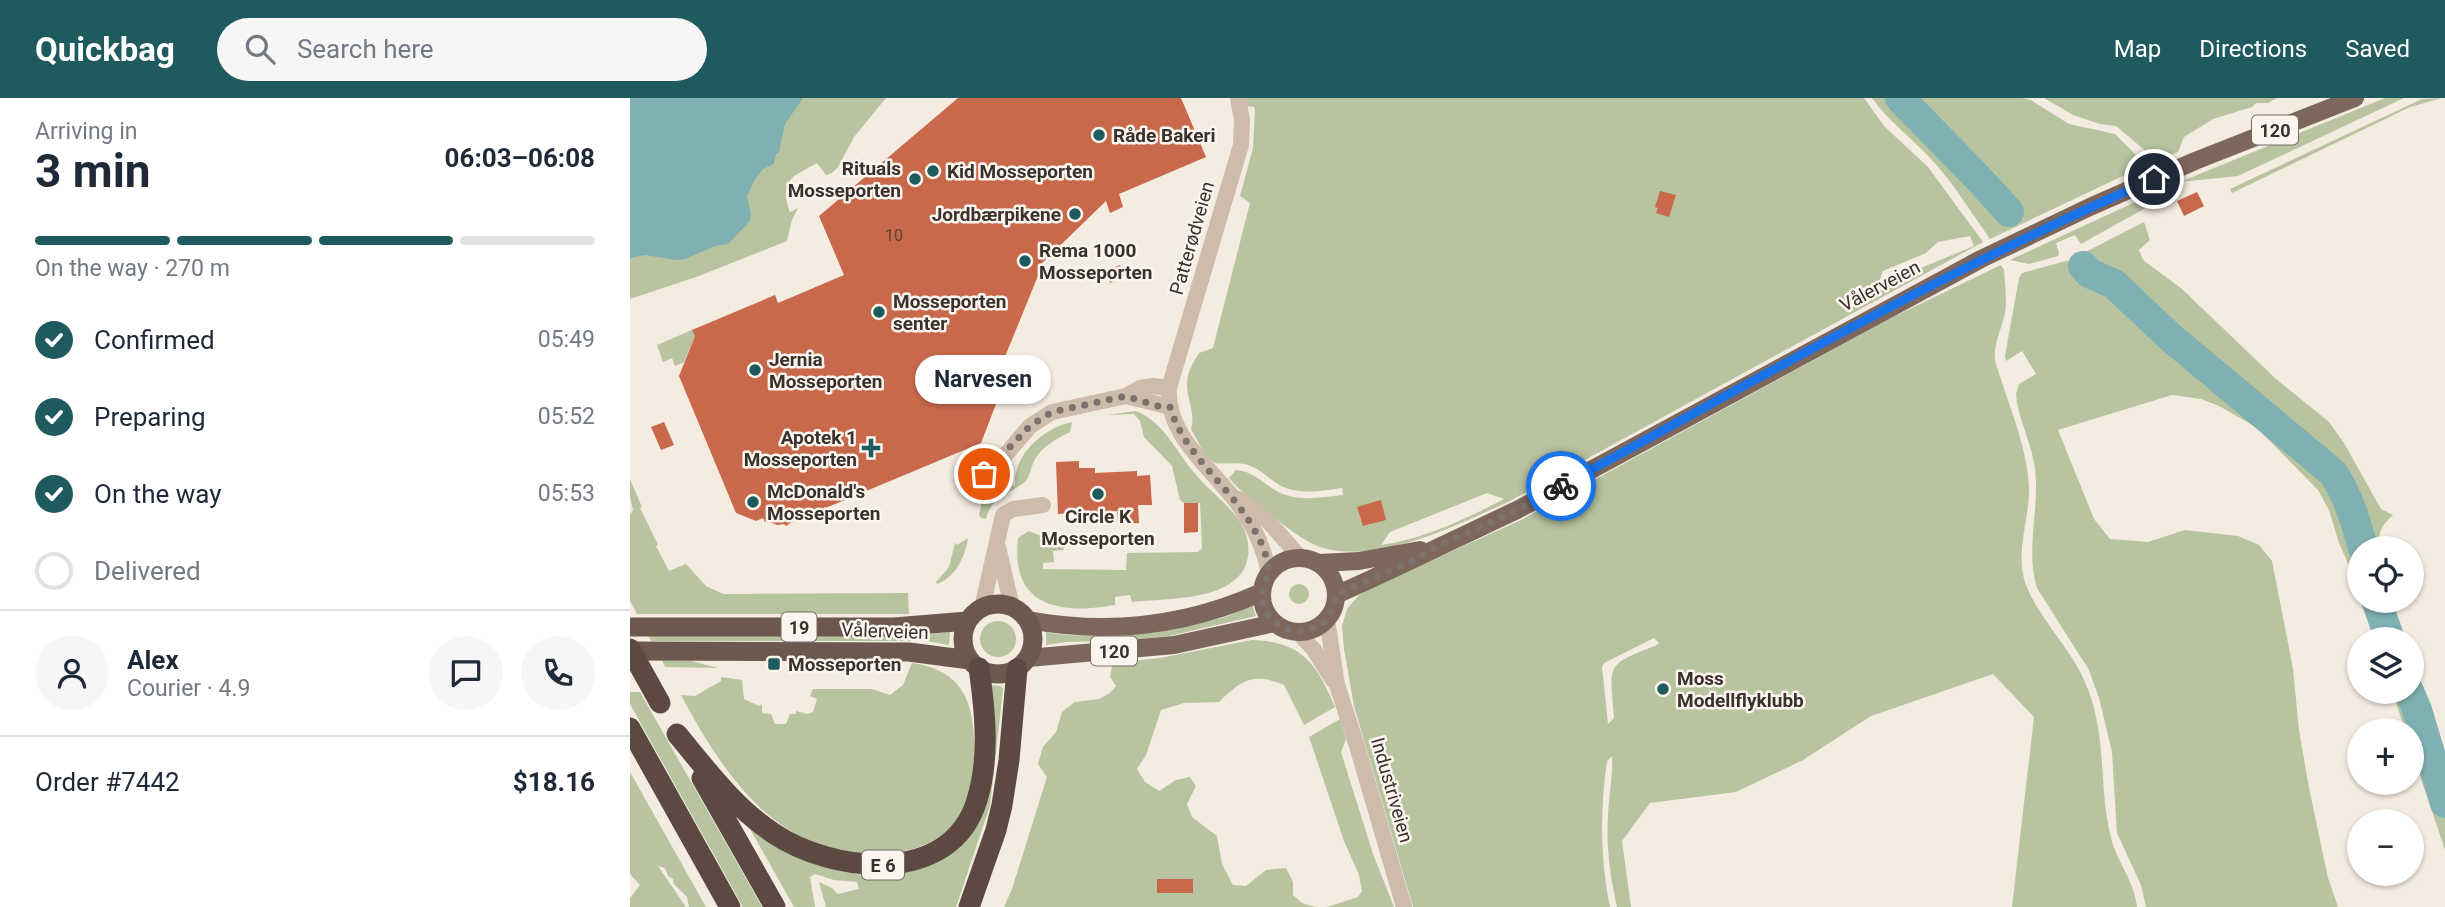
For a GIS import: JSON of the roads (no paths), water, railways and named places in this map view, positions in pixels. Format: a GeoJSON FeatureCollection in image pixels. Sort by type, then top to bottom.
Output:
{"type":"FeatureCollection","features":[{"type":"Feature","properties":{"kind":"highway","name":"19"},"geometry":{"type":"LineString","coordinates":[[975,614],[992,604],[1012,607]]}},
{"type":"Feature","properties":{"kind":"highway"},"geometry":{"type":"LineString","coordinates":[[969,907],[1002,805],[1022,663],[1033,639],[1028,620],[1012,607]]}},
{"type":"Feature","properties":{"kind":"highway"},"geometry":{"type":"LineString","coordinates":[[975,614],[963,641],[975,664]]}},
{"type":"Feature","properties":{"kind":"highway","name":"Vålerveien"},"geometry":{"type":"LineString","coordinates":[[630,626],[894,627],[975,614]]}},
{"type":"Feature","properties":{"kind":"highway","name":"Vålerveien"},"geometry":{"type":"LineString","coordinates":[[630,650],[909,652],[975,664]]}},
{"type":"Feature","properties":{"kind":"highway","name":"E 6"},"geometry":{"type":"LineString","coordinates":[[630,650],[775,907]]}},
{"type":"Feature","properties":{"kind":"highway","name":"19"},"geometry":{"type":"LineString","coordinates":[[975,664],[997,674],[1022,663]]}},
{"type":"Feature","properties":{"kind":"highway","name":"E 6"},"geometry":{"type":"LineString","coordinates":[[677,734],[718,785],[755,820],[775,834],[818,854],[846,862],[898,864],[918,859],[952,839],[972,813],[982,779],[985,724],[975,664]]}},
{"type":"Feature","properties":{"kind":"highway"},"geometry":{"type":"LineString","coordinates":[[630,728],[730,907]]}},
{"type":"Feature","properties":{"kind":"main road","name":"Vålerveien"},"geometry":{"type":"LineString","coordinates":[[1336,595],[1517,510],[1980,259],[2195,161],[2355,98]]}},
{"type":"Feature","properties":{"kind":"main road","name":"Vålerveien"},"geometry":{"type":"LineString","coordinates":[[1319,563],[1359,561],[1440,545]]}},
{"type":"Feature","properties":{"kind":"main road","name":"120"},"geometry":{"type":"LineString","coordinates":[[1300,557],[1319,563]]}},
{"type":"Feature","properties":{"kind":"main road"},"geometry":{"type":"LineString","coordinates":[[1300,557],[1282,561],[1269,573],[1262,592],[1265,609],[1275,623],[1289,631],[1314,629],[1332,612],[1336,595],[1332,577],[1319,563]]}},
{"type":"Feature","properties":{"kind":"main road","name":"120"},"geometry":{"type":"LineString","coordinates":[[1028,620],[1081,627],[1143,625],[1217,611],[1262,592]]}},
{"type":"Feature","properties":{"kind":"main road","name":"120"},"geometry":{"type":"LineString","coordinates":[[1022,663],[1174,645],[1275,623]]}},
{"type":"Feature","properties":{"kind":"street","name":"Patterødveien"},"geometry":{"type":"LineString","coordinates":[[1238,98],[1242,120],[1241,145],[1169,388],[1170,407],[1187,443],[1229,493],[1255,531],[1266,557],[1269,573]]}},
{"type":"Feature","properties":{"kind":"street"},"geometry":{"type":"LineString","coordinates":[[984,474],[1040,418],[1065,408],[1126,396],[1140,388],[1169,388]]}},
{"type":"Feature","properties":{"kind":"street"},"geometry":{"type":"LineString","coordinates":[[1126,396],[1161,407],[1170,407]]}},
{"type":"Feature","properties":{"kind":"street","name":"Patterødveien"},"geometry":{"type":"LineString","coordinates":[[1229,493],[1251,505],[1300,557]]}},
{"type":"Feature","properties":{"kind":"street"},"geometry":{"type":"LineString","coordinates":[[975,614],[997,545],[1003,515],[1013,509],[1043,505]]}},
{"type":"Feature","properties":{"kind":"street"},"geometry":{"type":"LineString","coordinates":[[997,545],[1012,607]]}},
{"type":"Feature","properties":{"kind":"street","name":"Industriveien"},"geometry":{"type":"LineString","coordinates":[[1327,619],[1337,685],[1404,907]]}},
{"type":"Feature","properties":{"kind":"street","name":"Industriveien"},"geometry":{"type":"LineString","coordinates":[[1298,632],[1314,650],[1337,685]]}},
{"type":"Feature","properties":{"kind":"water"},"geometry":{"type":"Polygon","coordinates":[[[630,98],[803,98],[785,124],[774,164],[763,169],[747,196],[750,221],[728,244],[715,246],[685,259],[645,255],[630,258],[630,98]]]}},
{"type":"Feature","properties":{"kind":"waterway"},"geometry":{"type":"LineString","coordinates":[[1900,98],[2009,212]]}},
{"type":"Feature","properties":{"kind":"waterway"},"geometry":{"type":"LineString","coordinates":[[2083,266],[2089,273],[2114,284],[2169,336],[2333,473],[2347,500],[2359,536]]}},
{"type":"Feature","properties":{"kind":"waterway"},"geometry":{"type":"LineString","coordinates":[[2381,613],[2386,627]]}},
{"type":"Feature","properties":{"kind":"waterway"},"geometry":{"type":"LineString","coordinates":[[2414,704],[2445,803]]}},
{"type":"Feature","properties":{"kind":"place","name":"Råde Bakeri"},"geometry":{"type":"Point","coordinates":[1099,135]}},
{"type":"Feature","properties":{"kind":"place","name":"Kid Mosseporten"},"geometry":{"type":"Point","coordinates":[933,171]}},
{"type":"Feature","properties":{"kind":"place","name":"Rituals Mosseporten"},"geometry":{"type":"Point","coordinates":[915,179]}},
{"type":"Feature","properties":{"kind":"place","name":"Jordbærpikene"},"geometry":{"type":"Point","coordinates":[1075,214]}},
{"type":"Feature","properties":{"kind":"place","name":"Rema 1000 Mosseporten"},"geometry":{"type":"Point","coordinates":[1025,261]}},
{"type":"Feature","properties":{"kind":"place","name":"Mosseporten senter"},"geometry":{"type":"Point","coordinates":[879,312]}},
{"type":"Feature","properties":{"kind":"place","name":"Jernia Mosseporten"},"geometry":{"type":"Point","coordinates":[755,370]}},
{"type":"Feature","properties":{"kind":"place","name":"Apotek 1 Mosseporten"},"geometry":{"type":"Point","coordinates":[871,448]}},
{"type":"Feature","properties":{"kind":"place","name":"Narvesen"},"geometry":{"type":"Point","coordinates":[984,474]}},
{"type":"Feature","properties":{"kind":"place","name":"Circle K Mosseporten"},"geometry":{"type":"Point","coordinates":[1098,494]}},
{"type":"Feature","properties":{"kind":"place","name":"McDonald's Mosseporten"},"geometry":{"type":"Point","coordinates":[753,502]}},
{"type":"Feature","properties":{"kind":"place","name":"Mosseporten"},"geometry":{"type":"Point","coordinates":[774,664]}},
{"type":"Feature","properties":{"kind":"place","name":"Moss Modellflyklubb"},"geometry":{"type":"Point","coordinates":[1663,689]}}]}
